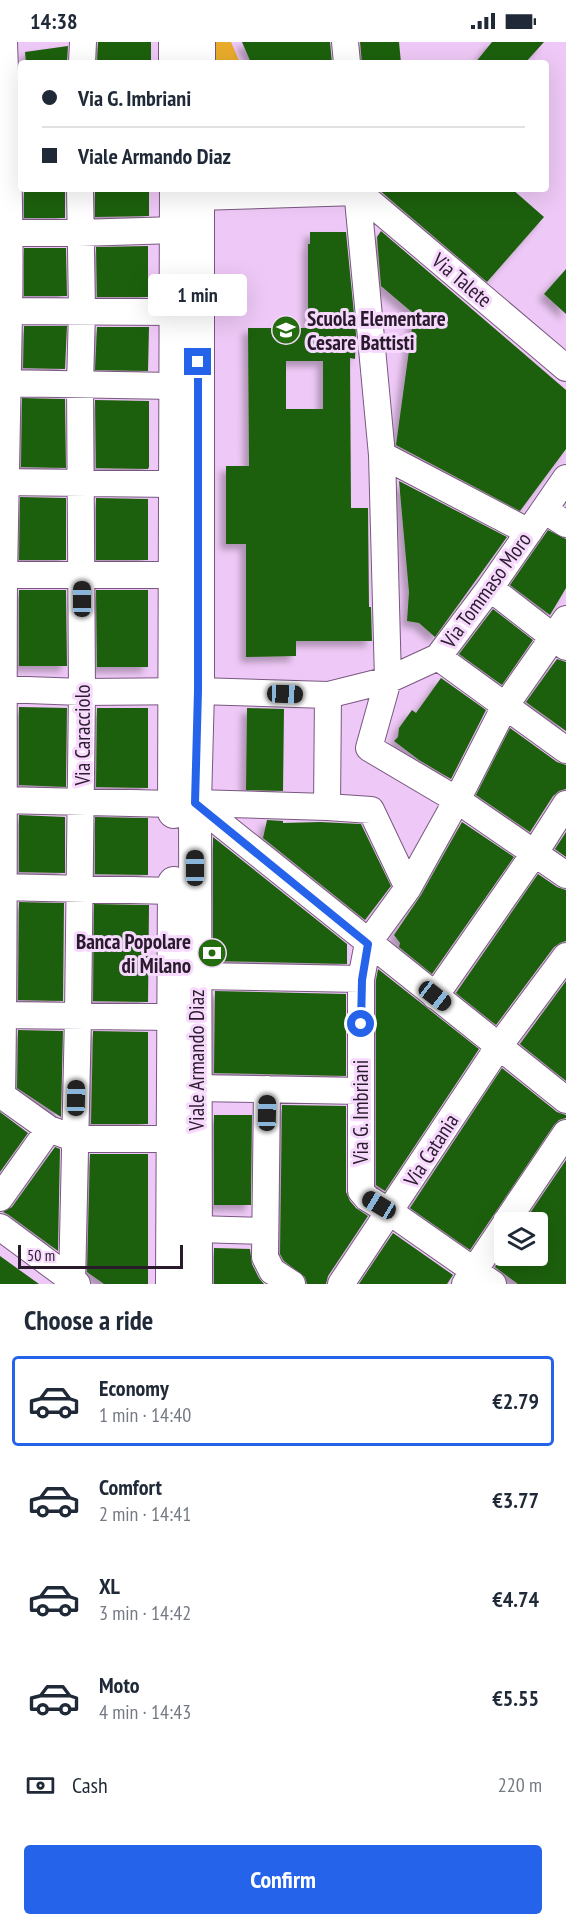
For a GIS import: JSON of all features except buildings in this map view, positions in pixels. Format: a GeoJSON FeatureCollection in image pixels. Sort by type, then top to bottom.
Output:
{"type":"FeatureCollection","features":[{"type":"Feature","properties":{"kind":"main road"},"geometry":{"type":"LineString","coordinates":[[175,42],[175,60]]}},
{"type":"Feature","properties":{"kind":"main road"},"geometry":{"type":"LineString","coordinates":[[199,42],[199,60]]}},
{"type":"Feature","properties":{"kind":"main road"},"geometry":{"type":"LineString","coordinates":[[186,691],[174,575],[176,230],[191,192]]}},
{"type":"Feature","properties":{"kind":"main road"},"geometry":{"type":"LineString","coordinates":[[172,1284],[174,891],[184,804],[191,192]]}},
{"type":"Feature","properties":{"kind":"main road","name":"Viale Armando Diaz"},"geometry":{"type":"LineString","coordinates":[[184,804],[196,976],[196,1284]]}},
{"type":"Feature","properties":{"kind":"street"},"geometry":{"type":"LineString","coordinates":[[4,42],[10,131],[4,233],[1,1094],[49,1129],[76,1138],[172,1139]]}},
{"type":"Feature","properties":{"kind":"street"},"geometry":{"type":"LineString","coordinates":[[82,60],[83,42]]}},
{"type":"Feature","properties":{"kind":"street"},"geometry":{"type":"LineString","coordinates":[[345,42],[347,60]]}},
{"type":"Feature","properties":{"kind":"street","name":"Via Caracciolo"},"geometry":{"type":"LineString","coordinates":[[74,1283],[82,692],[80,192]]}},
{"type":"Feature","properties":{"kind":"street"},"geometry":{"type":"LineString","coordinates":[[357,192],[382,455],[388,680],[369,748],[457,800],[566,875]]}},
{"type":"Feature","properties":{"kind":"street","name":"Via Talete"},"geometry":{"type":"LineString","coordinates":[[358,192],[566,368]]}},
{"type":"Feature","properties":{"kind":"street"},"geometry":{"type":"LineString","coordinates":[[4,233],[79,234],[176,230]]}},
{"type":"Feature","properties":{"kind":"street"},"geometry":{"type":"LineString","coordinates":[[5,310],[176,312]]}},
{"type":"Feature","properties":{"kind":"street"},"geometry":{"type":"LineString","coordinates":[[3,383],[176,386]]}},
{"type":"Feature","properties":{"kind":"street"},"geometry":{"type":"LineString","coordinates":[[382,455],[529,532]]}},
{"type":"Feature","properties":{"kind":"street","name":"Via Tommaso Moro"},"geometry":{"type":"LineString","coordinates":[[2,689],[328,695],[388,680],[438,657],[490,588],[566,478]]}},
{"type":"Feature","properties":{"kind":"street"},"geometry":{"type":"LineString","coordinates":[[3,482],[175,484]]}},
{"type":"Feature","properties":{"kind":"street"},"geometry":{"type":"LineString","coordinates":[[544,510],[566,524]]}},
{"type":"Feature","properties":{"kind":"street"},"geometry":{"type":"LineString","coordinates":[[2,575],[174,575]]}},
{"type":"Feature","properties":{"kind":"street"},"geometry":{"type":"LineString","coordinates":[[368,944],[408,888],[457,800],[505,706],[562,635],[490,588]]}},
{"type":"Feature","properties":{"kind":"street"},"geometry":{"type":"LineString","coordinates":[[438,657],[566,750]]}},
{"type":"Feature","properties":{"kind":"street"},"geometry":{"type":"LineString","coordinates":[[327,807],[328,695]]}},
{"type":"Feature","properties":{"kind":"street"},"geometry":{"type":"LineString","coordinates":[[3,800],[327,807],[371,810],[408,888]]}},
{"type":"Feature","properties":{"kind":"street"},"geometry":{"type":"LineString","coordinates":[[184,804],[368,944],[566,1100]]}},
{"type":"Feature","properties":{"kind":"street"},"geometry":{"type":"LineString","coordinates":[[435,996],[566,804]]}},
{"type":"Feature","properties":{"kind":"street"},"geometry":{"type":"LineString","coordinates":[[2,887],[174,891]]}},
{"type":"Feature","properties":{"kind":"street","name":"Via G. Imbriani"},"geometry":{"type":"LineString","coordinates":[[368,944],[362,980],[361,1191],[367,1198],[390,1212],[477,1280]]}},
{"type":"Feature","properties":{"kind":"street","name":"Via Catania"},"geometry":{"type":"LineString","coordinates":[[341,1284],[499,1046],[566,956]]}},
{"type":"Feature","properties":{"kind":"street"},"geometry":{"type":"LineString","coordinates":[[196,976],[362,980]]}},
{"type":"Feature","properties":{"kind":"street"},"geometry":{"type":"LineString","coordinates":[[2,1015],[173,1017]]}},
{"type":"Feature","properties":{"kind":"street"},"geometry":{"type":"LineString","coordinates":[[195,1088],[361,1091]]}},
{"type":"Feature","properties":{"kind":"street"},"geometry":{"type":"LineString","coordinates":[[267,1089],[265,1257],[282,1277]]}},
{"type":"Feature","properties":{"kind":"street"},"geometry":{"type":"LineString","coordinates":[[0,1198],[49,1129]]}},
{"type":"Feature","properties":{"kind":"street"},"geometry":{"type":"LineString","coordinates":[[513,1212],[566,1133]]}},
{"type":"Feature","properties":{"kind":"street"},"geometry":{"type":"LineString","coordinates":[[0,1227],[74,1283]]}},
{"type":"Feature","properties":{"kind":"street"},"geometry":{"type":"LineString","coordinates":[[196,1229],[264,1231]]}},
{"type":"Feature","properties":{"kind":"street"},"geometry":{"type":"LineString","coordinates":[[477,1280],[494,1246]]}},
{"type":"Feature","properties":{"kind":"shaded area"},"geometry":{"type":"Polygon","coordinates":[[[204,42],[231,42],[239,60],[204,60],[204,42]]]}},
{"type":"Feature","properties":{"kind":"place","name":"Scuola Elementare Cesare Battisti"},"geometry":{"type":"Point","coordinates":[286,330]}},
{"type":"Feature","properties":{"kind":"place","name":"Banca Popolare di Milano"},"geometry":{"type":"Point","coordinates":[212,953]}},
{"type":"Feature","properties":{"kind":"route"},"geometry":{"type":"LineString","coordinates":[[198,362],[198,691],[195,803],[368,944],[362,980],[361,1024]]}}]}
